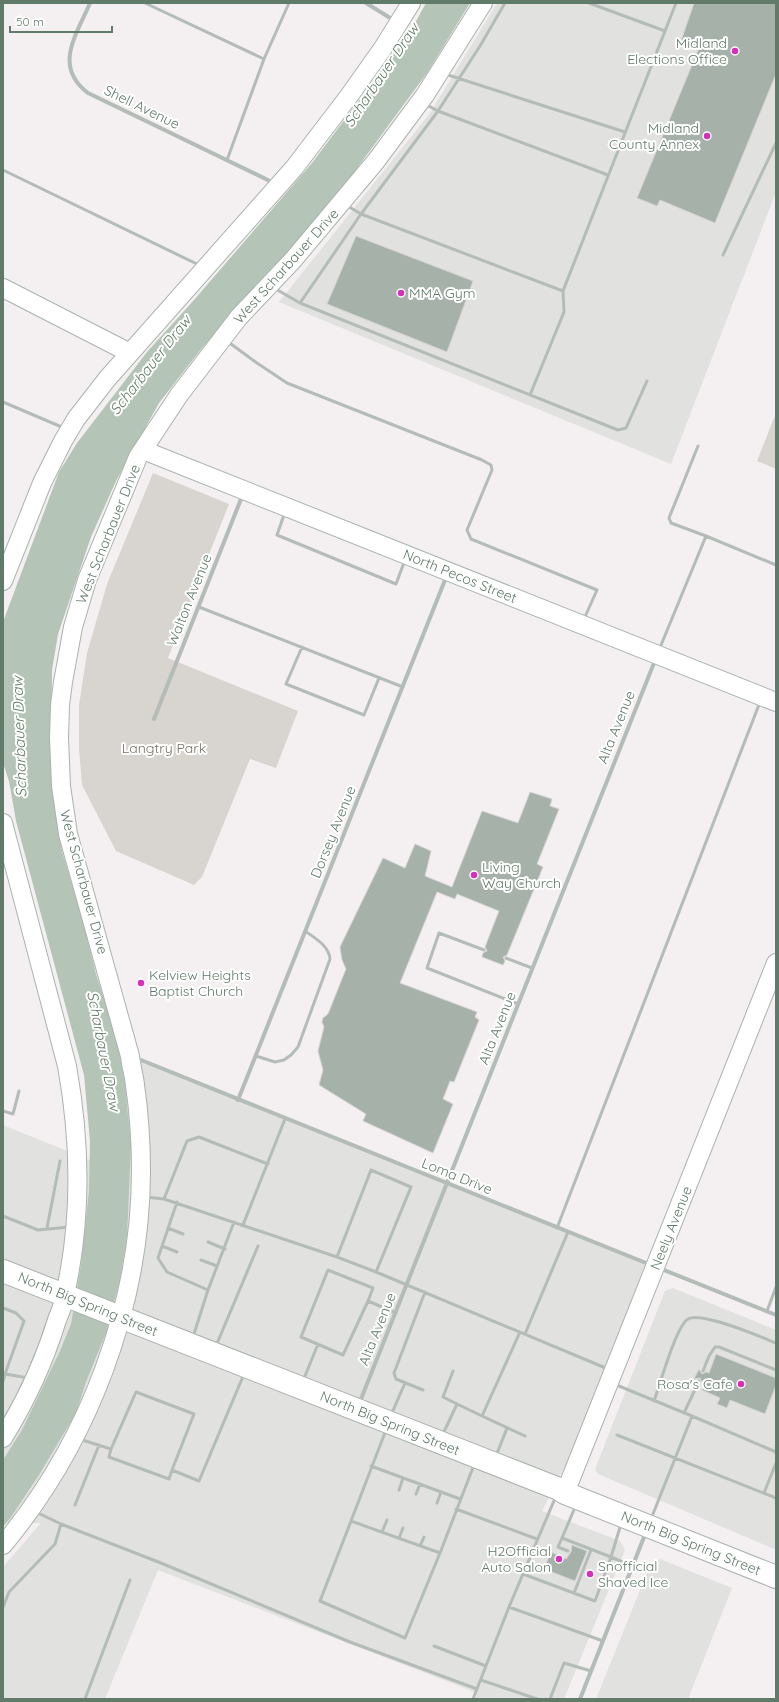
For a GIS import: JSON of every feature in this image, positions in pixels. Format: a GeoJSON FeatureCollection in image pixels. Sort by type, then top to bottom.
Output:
{"type":"FeatureCollection","features":[{"type":"Feature","properties":{"kind":"highway","name":"North Big Spring Street"},"geometry":{"type":"LineString","coordinates":[[3,1271],[568,1493],[776,1577]]}},
{"type":"Feature","properties":{"kind":"main road"},"geometry":{"type":"LineString","coordinates":[[3,581],[42,483],[76,418],[130,353],[277,185],[294,168],[335,115],[411,3]]}},
{"type":"Feature","properties":{"kind":"main road","name":"West Scharbauer Drive"},"geometry":{"type":"LineString","coordinates":[[3,1545],[31,1510],[44,1490],[74,1437],[88,1408],[106,1363],[120,1317],[133,1262],[138,1225],[140,1197],[140,1132],[130,1056],[68,834],[60,770],[60,706],[69,642],[87,580],[134,466],[188,382],[223,337],[294,260],[342,203],[420,102],[483,3]]}},
{"type":"Feature","properties":{"kind":"main road"},"geometry":{"type":"LineString","coordinates":[[3,288],[130,353]]}},
{"type":"Feature","properties":{"kind":"main road","name":"North Pecos Street"},"geometry":{"type":"LineString","coordinates":[[143,450],[769,699]]}},
{"type":"Feature","properties":{"kind":"main road"},"geometry":{"type":"LineString","coordinates":[[3,823],[60,1037],[72,1096],[77,1146],[78,1176],[75,1227],[63,1303],[54,1330],[26,1399],[3,1438]]}},
{"type":"Feature","properties":{"kind":"main road","name":"Neely Avenue"},"geometry":{"type":"LineString","coordinates":[[568,1493],[655,1267],[776,963]]}},
{"type":"Feature","properties":{"kind":"street","name":"Shell Avenue"},"geometry":{"type":"LineString","coordinates":[[90,3],[70,48],[70,69],[77,85],[88,93],[277,185]]}},
{"type":"Feature","properties":{"kind":"street"},"geometry":{"type":"LineString","coordinates":[[366,3],[398,23]]}},
{"type":"Feature","properties":{"kind":"street","name":"Walton Avenue"},"geometry":{"type":"LineString","coordinates":[[154,719],[245,490]]}},
{"type":"Feature","properties":{"kind":"street","name":"Dorsey Avenue"},"geometry":{"type":"LineString","coordinates":[[238,1100],[449,571]]}},
{"type":"Feature","properties":{"kind":"street","name":"Alta Avenue"},"geometry":{"type":"LineString","coordinates":[[357,1410],[657,655]]}},
{"type":"Feature","properties":{"kind":"street","name":"Loma Drive"},"geometry":{"type":"LineString","coordinates":[[130,1056],[285,1120],[776,1315]]}},
{"type":"Feature","properties":{"kind":"street"},"geometry":{"type":"LineString","coordinates":[[580,1699],[648,1526]]}},
{"type":"Feature","properties":{"kind":"lane"},"geometry":{"type":"LineString","coordinates":[[145,3],[264,59]]}},
{"type":"Feature","properties":{"kind":"lane"},"geometry":{"type":"LineString","coordinates":[[226,160],[264,59],[289,3]]}},
{"type":"Feature","properties":{"kind":"lane"},"geometry":{"type":"LineString","coordinates":[[300,303],[361,214],[438,112],[480,46],[505,3]]}},
{"type":"Feature","properties":{"kind":"lane"},"geometry":{"type":"LineString","coordinates":[[589,3],[665,31]]}},
{"type":"Feature","properties":{"kind":"lane"},"geometry":{"type":"LineString","coordinates":[[530,395],[564,312],[562,291],[676,3]]}},
{"type":"Feature","properties":{"kind":"lane"},"geometry":{"type":"LineString","coordinates":[[439,72],[625,132]]}},
{"type":"Feature","properties":{"kind":"lane"},"geometry":{"type":"LineString","coordinates":[[420,102],[438,112],[608,175]]}},
{"type":"Feature","properties":{"kind":"lane"},"geometry":{"type":"LineString","coordinates":[[723,255],[776,144]]}},
{"type":"Feature","properties":{"kind":"lane"},"geometry":{"type":"LineString","coordinates":[[3,170],[205,268]]}},
{"type":"Feature","properties":{"kind":"lane"},"geometry":{"type":"LineString","coordinates":[[342,203],[361,214],[562,291]]}},
{"type":"Feature","properties":{"kind":"lane"},"geometry":{"type":"LineString","coordinates":[[269,286],[300,303],[618,430],[626,428],[647,381]]}},
{"type":"Feature","properties":{"kind":"lane"},"geometry":{"type":"LineString","coordinates":[[223,337],[256,363],[287,383],[482,460],[491,465],[492,470],[467,530],[471,539],[597,590],[581,624]]}},
{"type":"Feature","properties":{"kind":"lane"},"geometry":{"type":"LineString","coordinates":[[3,402],[70,430]]}},
{"type":"Feature","properties":{"kind":"lane"},"geometry":{"type":"LineString","coordinates":[[698,446],[669,518],[671,523],[776,565]]}},
{"type":"Feature","properties":{"kind":"lane"},"geometry":{"type":"LineString","coordinates":[[287,507],[277,535],[396,584],[407,554]]}},
{"type":"Feature","properties":{"kind":"lane"},"geometry":{"type":"LineString","coordinates":[[657,655],[706,536]]}},
{"type":"Feature","properties":{"kind":"lane"},"geometry":{"type":"LineString","coordinates":[[199,607],[403,687]]}},
{"type":"Feature","properties":{"kind":"lane"},"geometry":{"type":"LineString","coordinates":[[302,647],[286,684],[364,714],[379,678]]}},
{"type":"Feature","properties":{"kind":"lane"},"geometry":{"type":"LineString","coordinates":[[557,1228],[769,699]]}},
{"type":"Feature","properties":{"kind":"lane"},"geometry":{"type":"LineString","coordinates":[[256,1056],[276,1062],[284,1060],[291,1055],[301,1041],[330,959],[330,953],[305,931]]}},
{"type":"Feature","properties":{"kind":"lane"},"geometry":{"type":"LineString","coordinates":[[484,950],[440,933],[427,968],[518,1004]]}},
{"type":"Feature","properties":{"kind":"lane"},"geometry":{"type":"LineString","coordinates":[[506,958],[532,968]]}},
{"type":"Feature","properties":{"kind":"lane"},"geometry":{"type":"LineString","coordinates":[[3,1111],[13,1114],[19,1091]]}},
{"type":"Feature","properties":{"kind":"lane"},"geometry":{"type":"LineString","coordinates":[[243,1225],[285,1120]]}},
{"type":"Feature","properties":{"kind":"lane"},"geometry":{"type":"LineString","coordinates":[[164,1199],[187,1141],[199,1137],[268,1164]]}},
{"type":"Feature","properties":{"kind":"lane"},"geometry":{"type":"LineString","coordinates":[[47,1228],[60,1161]]}},
{"type":"Feature","properties":{"kind":"lane"},"geometry":{"type":"LineString","coordinates":[[337,1257],[371,1170],[411,1187],[376,1272]]}},
{"type":"Feature","properties":{"kind":"lane"},"geometry":{"type":"LineString","coordinates":[[140,1197],[164,1199],[177,1202],[337,1257],[407,1284],[525,1334],[612,1377],[654,1401],[776,1452]]}},
{"type":"Feature","properties":{"kind":"lane"},"geometry":{"type":"LineString","coordinates":[[177,1202],[158,1258],[167,1272],[208,1290]]}},
{"type":"Feature","properties":{"kind":"lane"},"geometry":{"type":"LineString","coordinates":[[3,1216],[38,1230],[47,1228],[75,1227]]}},
{"type":"Feature","properties":{"kind":"lane"},"geometry":{"type":"LineString","coordinates":[[190,1345],[208,1290],[225,1249],[234,1222]]}},
{"type":"Feature","properties":{"kind":"lane"},"geometry":{"type":"LineString","coordinates":[[168,1228],[183,1234]]}},
{"type":"Feature","properties":{"kind":"lane"},"geometry":{"type":"LineString","coordinates":[[525,1334],[568,1232]]}},
{"type":"Feature","properties":{"kind":"lane"},"geometry":{"type":"LineString","coordinates":[[208,1242],[225,1249]]}},
{"type":"Feature","properties":{"kind":"lane"},"geometry":{"type":"LineString","coordinates":[[162,1246],[177,1252]]}},
{"type":"Feature","properties":{"kind":"lane"},"geometry":{"type":"LineString","coordinates":[[213,1354],[258,1246]]}},
{"type":"Feature","properties":{"kind":"lane"},"geometry":{"type":"LineString","coordinates":[[201,1260],[217,1266]]}},
{"type":"Feature","properties":{"kind":"lane"},"geometry":{"type":"LineString","coordinates":[[328,1270],[374,1288],[368,1301],[343,1355],[301,1337],[328,1270]]}},
{"type":"Feature","properties":{"kind":"lane"},"geometry":{"type":"LineString","coordinates":[[766,1311],[776,1287]]}},
{"type":"Feature","properties":{"kind":"lane"},"geometry":{"type":"LineString","coordinates":[[423,1390],[396,1379],[394,1373],[425,1292]]}},
{"type":"Feature","properties":{"kind":"lane"},"geometry":{"type":"LineString","coordinates":[[368,1301],[396,1313]]}},
{"type":"Feature","properties":{"kind":"lane"},"geometry":{"type":"LineString","coordinates":[[3,1308],[16,1313],[24,1321],[4,1374],[3,1382]]}},
{"type":"Feature","properties":{"kind":"lane"},"geometry":{"type":"LineString","coordinates":[[654,1401],[680,1329],[688,1319],[698,1316],[734,1326],[776,1343]]}},
{"type":"Feature","properties":{"kind":"lane"},"geometry":{"type":"LineString","coordinates":[[482,1416],[520,1332]]}},
{"type":"Feature","properties":{"kind":"lane"},"geometry":{"type":"LineString","coordinates":[[300,1388],[318,1344]]}},
{"type":"Feature","properties":{"kind":"lane"},"geometry":{"type":"LineString","coordinates":[[703,1371],[714,1347],[719,1347],[776,1370]]}},
{"type":"Feature","properties":{"kind":"lane"},"geometry":{"type":"LineString","coordinates":[[172,1470],[199,1481],[247,1367]]}},
{"type":"Feature","properties":{"kind":"lane"},"geometry":{"type":"LineString","coordinates":[[453,1371],[443,1397],[525,1436]]}},
{"type":"Feature","properties":{"kind":"lane"},"geometry":{"type":"LineString","coordinates":[[4,1374],[34,1379]]}},
{"type":"Feature","properties":{"kind":"lane"},"geometry":{"type":"LineString","coordinates":[[684,1413],[699,1381]]}},
{"type":"Feature","properties":{"kind":"lane"},"geometry":{"type":"LineString","coordinates":[[404,1383],[320,1601],[405,1638],[440,1553],[460,1499],[507,1428]]}},
{"type":"Feature","properties":{"kind":"lane"},"geometry":{"type":"LineString","coordinates":[[136,1392],[194,1414],[172,1470],[169,1479],[109,1457],[111,1449],[136,1392]]}},
{"type":"Feature","properties":{"kind":"lane"},"geometry":{"type":"LineString","coordinates":[[439,1443],[457,1404]]}},
{"type":"Feature","properties":{"kind":"lane"},"geometry":{"type":"LineString","coordinates":[[648,1526],[692,1416]]}},
{"type":"Feature","properties":{"kind":"lane"},"geometry":{"type":"LineString","coordinates":[[617,1435],[776,1498]]}},
{"type":"Feature","properties":{"kind":"lane"},"geometry":{"type":"LineString","coordinates":[[74,1437],[111,1449]]}},
{"type":"Feature","properties":{"kind":"lane"},"geometry":{"type":"LineString","coordinates":[[75,1505],[99,1445]]}},
{"type":"Feature","properties":{"kind":"lane"},"geometry":{"type":"LineString","coordinates":[[764,1493],[776,1463]]}},
{"type":"Feature","properties":{"kind":"lane"},"geometry":{"type":"LineString","coordinates":[[371,1466],[460,1499]]}},
{"type":"Feature","properties":{"kind":"lane"},"geometry":{"type":"LineString","coordinates":[[399,1490],[403,1478]]}},
{"type":"Feature","properties":{"kind":"lane"},"geometry":{"type":"LineString","coordinates":[[416,1494],[420,1484]]}},
{"type":"Feature","properties":{"kind":"lane"},"geometry":{"type":"LineString","coordinates":[[437,1503],[442,1492]]}},
{"type":"Feature","properties":{"kind":"lane"},"geometry":{"type":"LineString","coordinates":[[568,1493],[562,1538],[558,1547],[568,1551]]}},
{"type":"Feature","properties":{"kind":"lane"},"geometry":{"type":"LineString","coordinates":[[473,1699],[537,1539],[568,1493]]}},
{"type":"Feature","properties":{"kind":"lane"},"geometry":{"type":"LineString","coordinates":[[456,1509],[537,1539]]}},
{"type":"Feature","properties":{"kind":"lane"},"geometry":{"type":"LineString","coordinates":[[31,1510],[61,1524],[161,1563],[350,1642],[477,1689]]}},
{"type":"Feature","properties":{"kind":"lane"},"geometry":{"type":"LineString","coordinates":[[523,1574],[595,1601],[611,1557],[623,1516]]}},
{"type":"Feature","properties":{"kind":"lane"},"geometry":{"type":"LineString","coordinates":[[382,1532],[387,1520]]}},
{"type":"Feature","properties":{"kind":"lane"},"geometry":{"type":"LineString","coordinates":[[351,1521],[440,1553]]}},
{"type":"Feature","properties":{"kind":"lane"},"geometry":{"type":"LineString","coordinates":[[3,1607],[9,1592],[55,1544],[61,1524]]}},
{"type":"Feature","properties":{"kind":"lane"},"geometry":{"type":"LineString","coordinates":[[399,1538],[403,1528]]}},
{"type":"Feature","properties":{"kind":"lane"},"geometry":{"type":"LineString","coordinates":[[420,1546],[424,1537]]}},
{"type":"Feature","properties":{"kind":"lane"},"geometry":{"type":"LineString","coordinates":[[562,1538],[632,1566]]}},
{"type":"Feature","properties":{"kind":"lane"},"geometry":{"type":"LineString","coordinates":[[574,1594],[587,1557],[591,1550]]}},
{"type":"Feature","properties":{"kind":"lane"},"geometry":{"type":"LineString","coordinates":[[85,1699],[130,1580]]}},
{"type":"Feature","properties":{"kind":"lane"},"geometry":{"type":"LineString","coordinates":[[509,1607],[603,1641]]}},
{"type":"Feature","properties":{"kind":"lane"},"geometry":{"type":"LineString","coordinates":[[434,1646],[486,1666]]}},
{"type":"Feature","properties":{"kind":"lane"},"geometry":{"type":"LineString","coordinates":[[550,1699],[564,1662],[591,1671]]}},
{"type":"Feature","properties":{"kind":"lane"},"geometry":{"type":"LineString","coordinates":[[481,1680],[537,1699]]}},
{"type":"Feature","properties":{"kind":"shaded area"},"geometry":{"type":"Polygon","coordinates":[[[497,3],[776,3],[776,192],[671,464],[279,302],[430,113],[497,3]]]}},
{"type":"Feature","properties":{"kind":"shaded area"},"geometry":{"type":"Polygon","coordinates":[[[134,1059],[655,1267],[614,1371],[542,1511],[620,1541],[625,1550],[564,1699],[475,1699],[477,1694],[467,1689],[158,1570],[105,1699],[3,1699],[3,1567],[41,1523],[3,1523],[3,1125],[107,1167],[101,1069],[134,1059]]]}},
{"type":"Feature","properties":{"kind":"shaded area"},"geometry":{"type":"Polygon","coordinates":[[[673,1288],[776,1330],[776,1548],[774,1549],[598,1474],[595,1469],[665,1291],[673,1288]]]}},
{"type":"Feature","properties":{"kind":"shaded area"},"geometry":{"type":"Polygon","coordinates":[[[660,1559],[732,1588],[688,1699],[596,1699],[651,1563],[660,1559]]]}},
{"type":"Feature","properties":{"kind":"green space"},"geometry":{"type":"Polygon","coordinates":[[[776,413],[776,469],[757,461],[776,413]]]}},
{"type":"Feature","properties":{"kind":"green space","name":"Langtry Park"},"geometry":{"type":"Polygon","coordinates":[[[153,473],[229,504],[168,658],[298,711],[276,768],[250,759],[202,877],[194,885],[116,851],[82,785],[79,749],[79,705],[87,653],[107,584],[153,473]]]}},
{"type":"Feature","properties":{"kind":"water","name":"Scharbauer Draw"},"geometry":{"type":"Polygon","coordinates":[[[426,3],[470,3],[427,73],[338,194],[305,234],[202,348],[159,403],[116,481],[91,537],[58,634],[52,670],[51,771],[62,851],[83,921],[96,974],[122,1055],[131,1145],[127,1237],[120,1279],[106,1333],[86,1382],[76,1413],[39,1475],[3,1527],[3,1460],[22,1430],[60,1351],[71,1324],[81,1265],[89,1191],[90,1141],[84,1075],[16,821],[9,781],[3,763],[3,622],[59,472],[77,443],[147,352],[194,300],[312,163],[409,34],[426,3]]]}},
{"type":"Feature","properties":{"kind":"building","name":"Midland County Annex"},"geometry":{"type":"Polygon","coordinates":[[[694,3],[776,3],[776,74],[715,223],[660,200],[657,206],[637,198],[699,48],[681,41],[694,3]]]}},
{"type":"Feature","properties":{"kind":"building","name":"MMA Gym"},"geometry":{"type":"Polygon","coordinates":[[[356,236],[473,281],[447,352],[327,304],[356,236]]]}},
{"type":"Feature","properties":{"kind":"building"},"geometry":{"type":"Polygon","coordinates":[[[530,792],[552,799],[550,806],[559,809],[537,864],[543,867],[507,955],[503,957],[505,961],[503,965],[482,957],[483,953],[487,951],[485,947],[499,911],[457,894],[455,899],[437,892],[400,983],[477,1012],[475,1017],[479,1020],[454,1082],[450,1081],[443,1099],[453,1104],[433,1153],[363,1121],[366,1114],[319,1085],[323,1070],[318,1051],[324,1027],[322,1022],[323,1018],[328,1014],[346,969],[342,960],[340,947],[383,858],[405,868],[415,844],[431,851],[425,876],[452,887],[482,811],[518,823],[530,792]]]}},
{"type":"Feature","properties":{"kind":"building","name":"Rosa's Cafe"},"geometry":{"type":"Polygon","coordinates":[[[716,1354],[776,1378],[776,1385],[765,1414],[730,1400],[727,1408],[717,1404],[720,1398],[702,1390],[706,1383],[702,1382],[700,1378],[694,1379],[699,1369],[702,1374],[706,1372],[709,1373],[716,1354]]]}},
{"type":"Feature","properties":{"kind":"building"},"geometry":{"type":"Polygon","coordinates":[[[572,1545],[587,1551],[575,1581],[544,1569],[551,1552],[566,1559],[571,1552],[572,1545]]]}},
{"type":"Feature","properties":{"kind":"place","name":"Midland Elections Office"},"geometry":{"type":"Point","coordinates":[735,51]}},
{"type":"Feature","properties":{"kind":"place","name":"Midland County Annex"},"geometry":{"type":"Point","coordinates":[707,136]}},
{"type":"Feature","properties":{"kind":"place","name":"MMA Gym"},"geometry":{"type":"Point","coordinates":[401,293]}},
{"type":"Feature","properties":{"kind":"place","name":"Living Way Church"},"geometry":{"type":"Point","coordinates":[474,875]}},
{"type":"Feature","properties":{"kind":"place","name":"Kelview Heights Baptist Church"},"geometry":{"type":"Point","coordinates":[141,983]}},
{"type":"Feature","properties":{"kind":"place","name":"Rosa's Cafe"},"geometry":{"type":"Point","coordinates":[741,1384]}},
{"type":"Feature","properties":{"kind":"place","name":"H2Official Auto Salon"},"geometry":{"type":"Point","coordinates":[559,1559]}},
{"type":"Feature","properties":{"kind":"place","name":"Snofficial Shaved Ice"},"geometry":{"type":"Point","coordinates":[590,1574]}}]}
